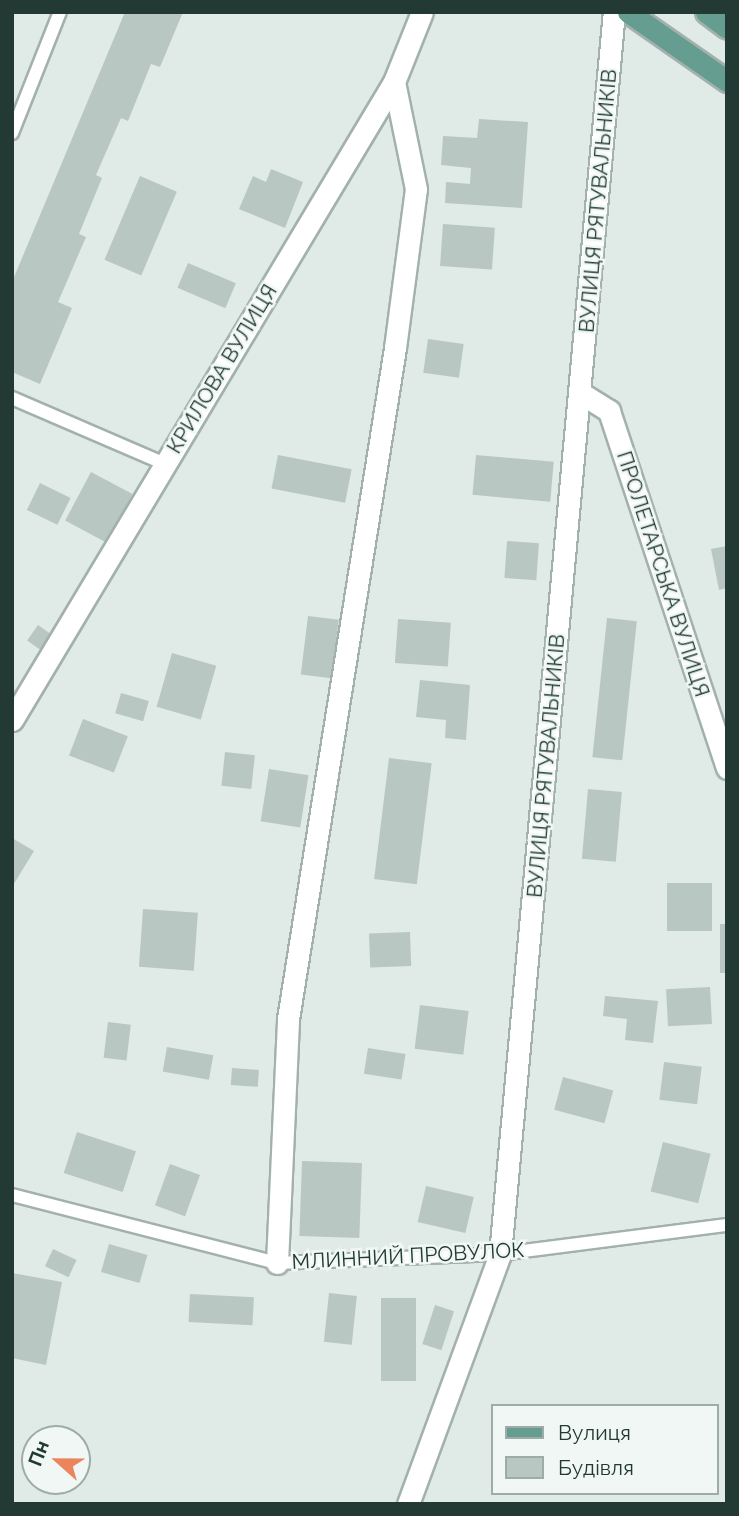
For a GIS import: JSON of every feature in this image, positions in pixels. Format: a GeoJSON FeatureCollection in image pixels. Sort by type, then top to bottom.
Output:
{"type":"FeatureCollection","features":[{"type":"Feature","properties":{"kind":"main road"},"geometry":{"type":"LineString","coordinates":[[628,12],[727,81]]}},
{"type":"Feature","properties":{"kind":"main road"},"geometry":{"type":"LineString","coordinates":[[706,12],[727,28]]}},
{"type":"Feature","properties":{"kind":"street","name":"КРИЛОВА ВУЛИЦЯ"},"geometry":{"type":"LineString","coordinates":[[12,720],[394,82],[422,12]]}},
{"type":"Feature","properties":{"kind":"street","name":"ВУЛИЦЯ РЯТУВАЛЬНИКІВ"},"geometry":{"type":"LineString","coordinates":[[408,1504],[500,1254],[582,394],[614,12]]}},
{"type":"Feature","properties":{"kind":"street"},"geometry":{"type":"LineString","coordinates":[[277,1263],[288,1019],[395,348],[416,189],[394,82]]}},
{"type":"Feature","properties":{"kind":"street","name":"ПРОЛЕТАРСЬКА ВУЛИЦЯ"},"geometry":{"type":"LineString","coordinates":[[582,394],[609,411],[727,768]]}},
{"type":"Feature","properties":{"kind":"lane"},"geometry":{"type":"LineString","coordinates":[[12,133],[61,12]]}},
{"type":"Feature","properties":{"kind":"lane"},"geometry":{"type":"LineString","coordinates":[[12,398],[165,464]]}},
{"type":"Feature","properties":{"kind":"lane","name":"МЛИННИЙ ПРОВУЛОК"},"geometry":{"type":"LineString","coordinates":[[12,1195],[277,1263],[500,1254],[727,1225]]}},
{"type":"Feature","properties":{"kind":"building"},"geometry":{"type":"Polygon","coordinates":[[[125,12],[183,12],[160,67],[151,64],[128,121],[121,118],[96,175],[102,178],[79,234],[86,237],[58,302],[72,308],[40,384],[12,372],[12,282],[125,12]]]}},
{"type":"Feature","properties":{"kind":"building"},"geometry":{"type":"Polygon","coordinates":[[[479,119],[528,122],[522,208],[445,203],[446,182],[470,184],[471,168],[441,165],[443,136],[477,138],[479,119]]]}},
{"type":"Feature","properties":{"kind":"building"},"geometry":{"type":"Polygon","coordinates":[[[271,169],[303,182],[285,228],[239,209],[253,176],[266,182],[271,169]]]}},
{"type":"Feature","properties":{"kind":"building"},"geometry":{"type":"Polygon","coordinates":[[[140,176],[177,192],[141,275],[104,260],[140,176]]]}},
{"type":"Feature","properties":{"kind":"building"},"geometry":{"type":"Polygon","coordinates":[[[443,224],[495,228],[492,270],[440,266],[443,224]]]}},
{"type":"Feature","properties":{"kind":"building"},"geometry":{"type":"Polygon","coordinates":[[[188,263],[236,283],[225,308],[177,288],[188,263]]]}},
{"type":"Feature","properties":{"kind":"building"},"geometry":{"type":"Polygon","coordinates":[[[428,339],[464,344],[459,378],[423,373],[428,339]]]}},
{"type":"Feature","properties":{"kind":"building"},"geometry":{"type":"Polygon","coordinates":[[[278,455],[352,469],[345,503],[272,488],[278,455]]]}},
{"type":"Feature","properties":{"kind":"building"},"geometry":{"type":"Polygon","coordinates":[[[476,455],[554,462],[550,502],[473,495],[476,455]]]}},
{"type":"Feature","properties":{"kind":"building"},"geometry":{"type":"Polygon","coordinates":[[[91,472],[132,494],[107,543],[65,521],[91,472]]]}},
{"type":"Feature","properties":{"kind":"building"},"geometry":{"type":"Polygon","coordinates":[[[40,483],[71,498],[57,525],[27,510],[40,483]]]}},
{"type":"Feature","properties":{"kind":"building"},"geometry":{"type":"Polygon","coordinates":[[[507,541],[539,543],[536,580],[504,578],[507,541]]]}},
{"type":"Feature","properties":{"kind":"building"},"geometry":{"type":"Polygon","coordinates":[[[727,546],[727,588],[719,590],[711,549],[727,546]]]}},
{"type":"Feature","properties":{"kind":"building"},"geometry":{"type":"Polygon","coordinates":[[[308,616],[339,620],[332,678],[301,675],[308,616]]]}},
{"type":"Feature","properties":{"kind":"building"},"geometry":{"type":"Polygon","coordinates":[[[607,618],[637,621],[622,760],[592,757],[607,618]]]}},
{"type":"Feature","properties":{"kind":"building"},"geometry":{"type":"Polygon","coordinates":[[[398,619],[451,623],[448,667],[395,663],[398,619]]]}},
{"type":"Feature","properties":{"kind":"building"},"geometry":{"type":"Polygon","coordinates":[[[38,625],[55,637],[44,653],[27,641],[38,625]]]}},
{"type":"Feature","properties":{"kind":"building"},"geometry":{"type":"Polygon","coordinates":[[[172,653],[216,666],[201,720],[157,707],[172,653]]]}},
{"type":"Feature","properties":{"kind":"building"},"geometry":{"type":"Polygon","coordinates":[[[420,680],[470,685],[466,740],[445,738],[446,720],[416,717],[420,680]]]}},
{"type":"Feature","properties":{"kind":"building"},"geometry":{"type":"Polygon","coordinates":[[[121,693],[149,701],[143,721],[115,713],[121,693]]]}},
{"type":"Feature","properties":{"kind":"building"},"geometry":{"type":"Polygon","coordinates":[[[83,719],[128,736],[114,773],[69,755],[83,719]]]}},
{"type":"Feature","properties":{"kind":"building"},"geometry":{"type":"Polygon","coordinates":[[[225,752],[255,755],[251,789],[221,786],[225,752]]]}},
{"type":"Feature","properties":{"kind":"building"},"geometry":{"type":"Polygon","coordinates":[[[389,758],[432,763],[417,884],[374,879],[389,758]]]}},
{"type":"Feature","properties":{"kind":"building"},"geometry":{"type":"Polygon","coordinates":[[[269,769],[309,775],[300,828],[261,821],[269,769]]]}},
{"type":"Feature","properties":{"kind":"building"},"geometry":{"type":"Polygon","coordinates":[[[588,789],[622,792],[616,862],[582,859],[588,789]]]}},
{"type":"Feature","properties":{"kind":"building"},"geometry":{"type":"Polygon","coordinates":[[[12,838],[34,851],[12,887],[12,838]]]}},
{"type":"Feature","properties":{"kind":"building"},"geometry":{"type":"Polygon","coordinates":[[[667,883],[712,883],[712,931],[667,931],[667,883]]]}},
{"type":"Feature","properties":{"kind":"building"},"geometry":{"type":"Polygon","coordinates":[[[143,909],[198,913],[194,971],[139,967],[143,909]]]}},
{"type":"Feature","properties":{"kind":"building"},"geometry":{"type":"Polygon","coordinates":[[[720,924],[727,924],[727,973],[720,973],[720,924]]]}},
{"type":"Feature","properties":{"kind":"building"},"geometry":{"type":"Polygon","coordinates":[[[410,932],[411,966],[370,967],[369,933],[410,932]]]}},
{"type":"Feature","properties":{"kind":"building"},"geometry":{"type":"Polygon","coordinates":[[[710,987],[712,1024],[668,1026],[666,989],[710,987]]]}},
{"type":"Feature","properties":{"kind":"building"},"geometry":{"type":"Polygon","coordinates":[[[605,996],[658,1001],[653,1043],[625,1040],[627,1019],[603,1016],[605,996]]]}},
{"type":"Feature","properties":{"kind":"building"},"geometry":{"type":"Polygon","coordinates":[[[420,1005],[469,1011],[463,1055],[415,1049],[420,1005]]]}},
{"type":"Feature","properties":{"kind":"building"},"geometry":{"type":"Polygon","coordinates":[[[108,1022],[131,1025],[126,1061],[104,1058],[108,1022]]]}},
{"type":"Feature","properties":{"kind":"building"},"geometry":{"type":"Polygon","coordinates":[[[167,1047],[213,1055],[209,1080],[163,1072],[167,1047]]]}},
{"type":"Feature","properties":{"kind":"building"},"geometry":{"type":"Polygon","coordinates":[[[368,1048],[406,1054],[401,1080],[364,1074],[368,1048]]]}},
{"type":"Feature","properties":{"kind":"building"},"geometry":{"type":"Polygon","coordinates":[[[664,1062],[702,1067],[697,1104],[659,1100],[664,1062]]]}},
{"type":"Feature","properties":{"kind":"building"},"geometry":{"type":"Polygon","coordinates":[[[232,1068],[259,1070],[258,1087],[231,1085],[232,1068]]]}},
{"type":"Feature","properties":{"kind":"building"},"geometry":{"type":"Polygon","coordinates":[[[563,1077],[613,1090],[604,1123],[554,1110],[563,1077]]]}},
{"type":"Feature","properties":{"kind":"building"},"geometry":{"type":"Polygon","coordinates":[[[77,1132],[136,1151],[123,1192],[64,1173],[77,1132]]]}},
{"type":"Feature","properties":{"kind":"building"},"geometry":{"type":"Polygon","coordinates":[[[663,1142],[711,1154],[698,1203],[651,1191],[663,1142]]]}},
{"type":"Feature","properties":{"kind":"building"},"geometry":{"type":"Polygon","coordinates":[[[302,1161],[362,1163],[359,1238],[299,1236],[302,1161]]]}},
{"type":"Feature","properties":{"kind":"building"},"geometry":{"type":"Polygon","coordinates":[[[170,1164],[200,1175],[185,1216],[155,1205],[170,1164]]]}},
{"type":"Feature","properties":{"kind":"building"},"geometry":{"type":"Polygon","coordinates":[[[426,1186],[474,1197],[465,1233],[418,1222],[426,1186]]]}},
{"type":"Feature","properties":{"kind":"building"},"geometry":{"type":"Polygon","coordinates":[[[109,1244],[147,1255],[139,1283],[101,1272],[109,1244]]]}},
{"type":"Feature","properties":{"kind":"building"},"geometry":{"type":"Polygon","coordinates":[[[53,1249],[77,1260],[69,1277],[45,1266],[53,1249]]]}},
{"type":"Feature","properties":{"kind":"building"},"geometry":{"type":"Polygon","coordinates":[[[12,1273],[62,1282],[46,1365],[12,1358],[12,1273]]]}},
{"type":"Feature","properties":{"kind":"building"},"geometry":{"type":"Polygon","coordinates":[[[329,1293],[357,1296],[352,1345],[324,1342],[329,1293]]]}},
{"type":"Feature","properties":{"kind":"building"},"geometry":{"type":"Polygon","coordinates":[[[190,1294],[254,1297],[252,1325],[189,1322],[190,1294]]]}},
{"type":"Feature","properties":{"kind":"building"},"geometry":{"type":"Polygon","coordinates":[[[381,1298],[416,1298],[416,1381],[381,1381],[381,1298]]]}},
{"type":"Feature","properties":{"kind":"building"},"geometry":{"type":"Polygon","coordinates":[[[435,1305],[454,1311],[441,1350],[422,1344],[435,1305]]]}}]}
